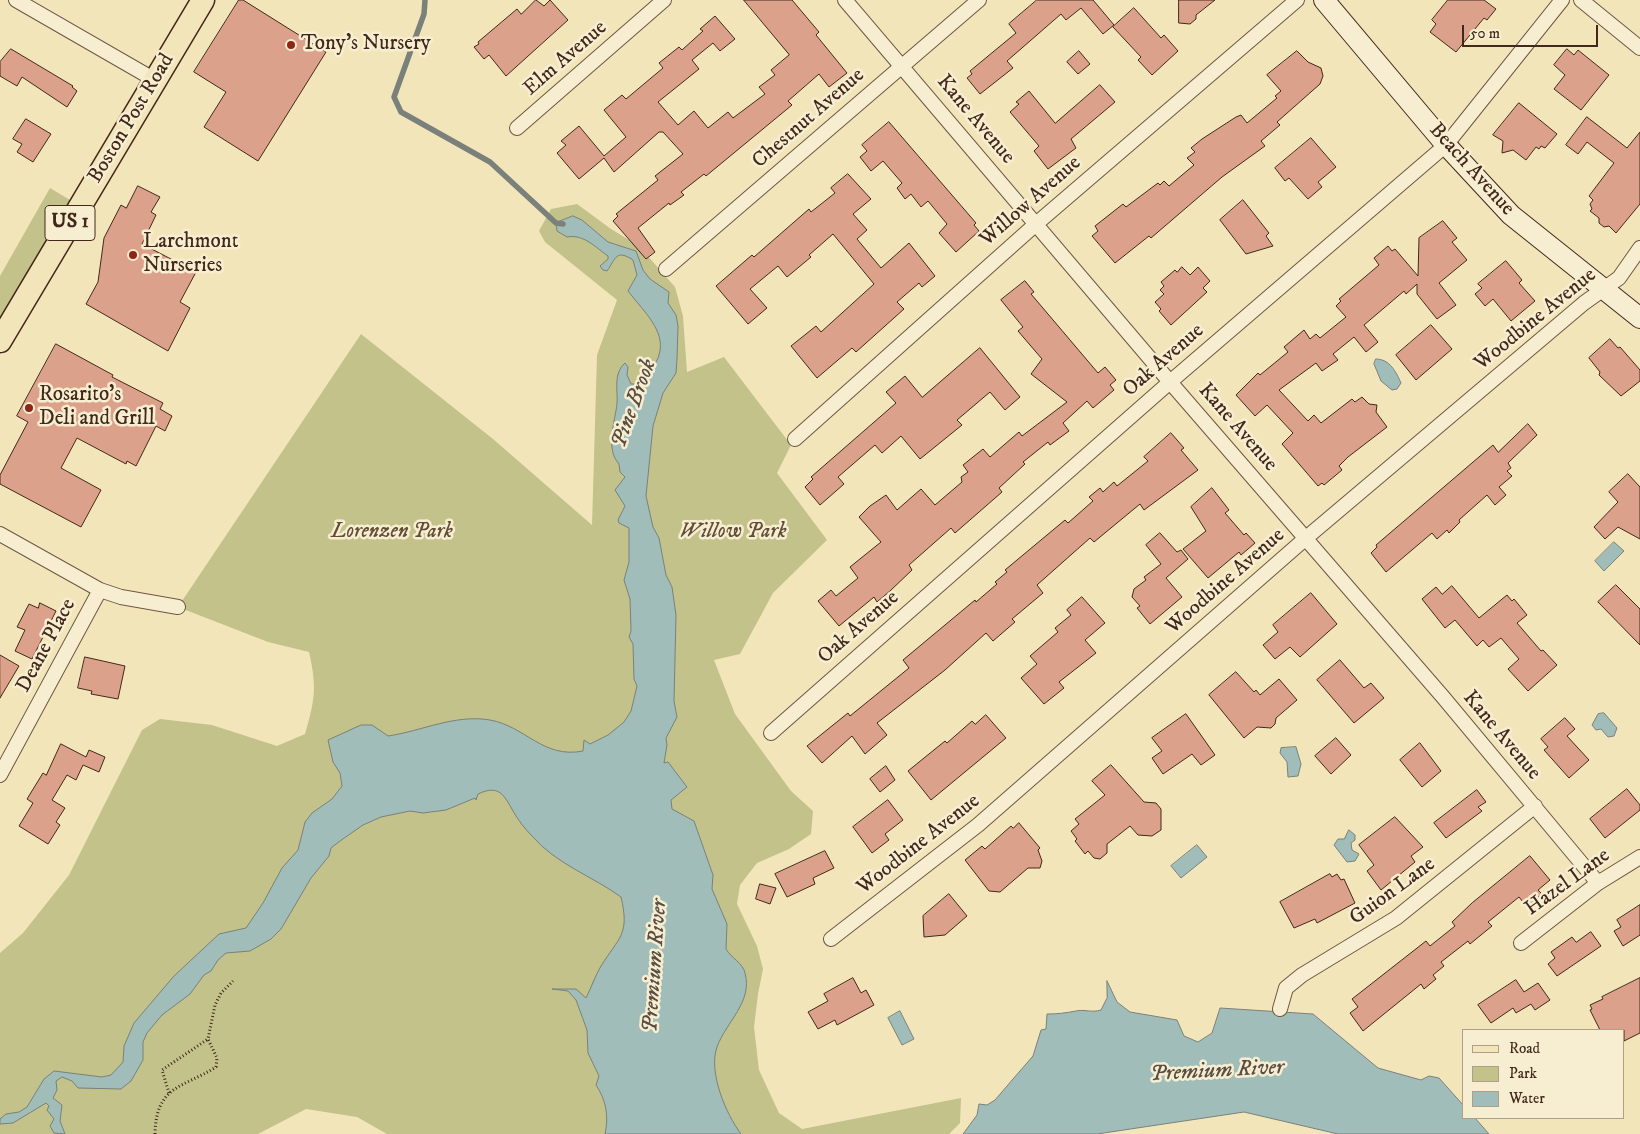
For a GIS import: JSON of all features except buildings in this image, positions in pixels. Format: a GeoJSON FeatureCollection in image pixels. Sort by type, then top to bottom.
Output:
{"type":"FeatureCollection","features":[{"type":"Feature","properties":{"kind":"main road","name":"Boston Post Road"},"geometry":{"type":"LineString","coordinates":[[0,340],[203,0]]}},
{"type":"Feature","properties":{"kind":"street"},"geometry":{"type":"LineString","coordinates":[[16,0],[155,80]]}},
{"type":"Feature","properties":{"kind":"street","name":"Elm Avenue"},"geometry":{"type":"LineString","coordinates":[[517,128],[664,0]]}},
{"type":"Feature","properties":{"kind":"street","name":"Kane Avenue"},"geometry":{"type":"LineString","coordinates":[[846,0],[1170,382],[1535,806],[1598,884]]}},
{"type":"Feature","properties":{"kind":"street","name":"Chestnut Avenue"},"geometry":{"type":"LineString","coordinates":[[666,269],[979,0]]}},
{"type":"Feature","properties":{"kind":"street","name":"Willow Avenue"},"geometry":{"type":"LineString","coordinates":[[795,439],[1036,224],[1297,0]]}},
{"type":"Feature","properties":{"kind":"street","name":"Beach Avenue"},"geometry":{"type":"LineString","coordinates":[[1324,0],[1446,145],[1511,215],[1640,318]]}},
{"type":"Feature","properties":{"kind":"street","name":"Oak Avenue"},"geometry":{"type":"LineString","coordinates":[[771,733],[1170,382],[1446,145],[1562,0]]}},
{"type":"Feature","properties":{"kind":"street"},"geometry":{"type":"LineString","coordinates":[[1581,0],[1640,48]]}},
{"type":"Feature","properties":{"kind":"street","name":"Woodbine Avenue"},"geometry":{"type":"LineString","coordinates":[[831,939],[978,825],[1306,538],[1584,303],[1619,278],[1640,248]]}},
{"type":"Feature","properties":{"kind":"street"},"geometry":{"type":"LineString","coordinates":[[0,534],[100,590],[137,600],[178,607]]}},
{"type":"Feature","properties":{"kind":"street","name":"Deane Place"},"geometry":{"type":"LineString","coordinates":[[0,775],[100,590]]}},
{"type":"Feature","properties":{"kind":"street","name":"Guion Lane"},"geometry":{"type":"LineString","coordinates":[[1280,1009],[1286,988],[1302,974],[1396,918],[1535,806]]}},
{"type":"Feature","properties":{"kind":"street","name":"Hazel Lane"},"geometry":{"type":"LineString","coordinates":[[1521,943],[1598,884],[1640,857]]}},
{"type":"Feature","properties":{"kind":"path"},"geometry":{"type":"LineString","coordinates":[[155,1134],[155,1115],[169,1093],[183,1083],[216,1067],[216,1058],[208,1039],[215,1005],[220,993],[233,981]]}},
{"type":"Feature","properties":{"kind":"path"},"geometry":{"type":"LineString","coordinates":[[169,1093],[162,1070],[181,1055],[195,1048],[202,1040],[208,1039]]}},
{"type":"Feature","properties":{"kind":"green space"},"geometry":{"type":"Polygon","coordinates":[[[50,188],[85,209],[0,347],[0,276],[50,188]]]}},
{"type":"Feature","properties":{"kind":"green space"},"geometry":{"type":"Polygon","coordinates":[[[577,204],[611,229],[639,246],[675,287],[683,316],[687,372],[724,357],[791,445],[777,473],[827,540],[773,593],[740,654],[714,660],[735,714],[791,791],[813,811],[811,834],[789,849],[757,863],[740,885],[737,904],[757,946],[763,969],[754,1027],[759,1070],[779,1113],[802,1129],[961,1098],[960,1123],[949,1134],[387,1134],[357,1117],[306,1109],[258,1134],[0,1134],[0,953],[23,933],[69,875],[142,730],[160,719],[212,725],[277,746],[305,734],[314,693],[309,652],[268,642],[178,607],[361,334],[493,439],[592,525],[597,355],[617,300],[545,242],[539,231],[551,209],[577,204]]]}},
{"type":"Feature","properties":{"kind":"water","name":"Premium River"},"geometry":{"type":"Polygon","coordinates":[[[573,216],[582,220],[608,242],[636,251],[643,270],[650,279],[669,292],[668,303],[676,315],[678,326],[676,373],[663,393],[653,426],[646,496],[653,527],[659,538],[666,575],[672,587],[676,615],[674,701],[677,717],[666,738],[667,745],[664,763],[668,762],[687,787],[671,800],[672,809],[694,821],[713,875],[712,889],[727,924],[726,949],[742,966],[745,973],[745,993],[742,1003],[721,1038],[715,1057],[717,1080],[724,1104],[741,1134],[605,1134],[606,1108],[596,1085],[599,1076],[588,1053],[587,1030],[576,1000],[568,991],[552,989],[576,989],[586,998],[599,970],[621,935],[624,920],[621,897],[563,862],[542,846],[517,818],[504,796],[491,790],[478,794],[476,800],[475,798],[446,810],[423,813],[410,811],[381,817],[363,825],[331,848],[329,856],[311,878],[281,929],[271,939],[250,951],[226,953],[218,960],[211,971],[204,975],[190,994],[162,1015],[147,1033],[143,1042],[143,1060],[131,1081],[121,1089],[78,1088],[72,1081],[62,1077],[56,1081],[57,1090],[53,1098],[62,1105],[60,1121],[65,1134],[54,1133],[50,1126],[54,1119],[47,1110],[49,1106],[46,1103],[13,1123],[0,1124],[0,1119],[6,1114],[19,1112],[27,1107],[44,1079],[54,1071],[102,1077],[111,1075],[123,1062],[124,1046],[134,1023],[174,976],[219,934],[246,928],[263,903],[282,868],[298,850],[305,822],[312,813],[332,799],[342,786],[340,773],[333,762],[328,740],[361,725],[372,725],[388,736],[451,721],[477,719],[502,723],[545,746],[557,750],[569,752],[583,751],[584,740],[590,744],[608,735],[624,722],[631,711],[637,686],[634,679],[633,644],[629,637],[631,631],[630,599],[624,580],[629,562],[629,528],[619,523],[618,520],[625,506],[615,490],[625,477],[620,472],[619,464],[612,451],[612,435],[617,404],[617,377],[621,367],[625,363],[628,367],[627,375],[631,384],[642,384],[651,378],[649,372],[657,360],[660,339],[650,319],[628,291],[637,275],[633,260],[623,255],[617,256],[607,271],[603,270],[600,266],[608,259],[608,256],[584,239],[567,237],[557,231],[556,223],[573,216]]]}},
{"type":"Feature","properties":{"kind":"water"},"geometry":{"type":"Polygon","coordinates":[[[1376,359],[1385,361],[1395,371],[1401,383],[1397,389],[1392,390],[1381,381],[1374,364],[1376,359]]]}},
{"type":"Feature","properties":{"kind":"water"},"geometry":{"type":"Polygon","coordinates":[[[1614,542],[1624,551],[1604,571],[1595,561],[1614,542]]]}},
{"type":"Feature","properties":{"kind":"water"},"geometry":{"type":"Polygon","coordinates":[[[1604,713],[1617,728],[1614,736],[1608,737],[1601,729],[1596,730],[1592,725],[1598,714],[1604,713]]]}},
{"type":"Feature","properties":{"kind":"water"},"geometry":{"type":"Polygon","coordinates":[[[1296,747],[1301,764],[1298,776],[1288,777],[1287,762],[1280,753],[1281,748],[1296,747]]]}},
{"type":"Feature","properties":{"kind":"water"},"geometry":{"type":"Polygon","coordinates":[[[1349,830],[1355,835],[1355,840],[1351,843],[1352,850],[1359,854],[1355,861],[1347,862],[1334,845],[1338,839],[1344,839],[1349,830]]]}},
{"type":"Feature","properties":{"kind":"water"},"geometry":{"type":"Polygon","coordinates":[[[1197,845],[1207,857],[1181,878],[1171,866],[1197,845]]]}},
{"type":"Feature","properties":{"kind":"water","name":"Premium River"},"geometry":{"type":"Polygon","coordinates":[[[1107,981],[1117,1002],[1130,1012],[1177,1020],[1184,1036],[1198,1042],[1212,1033],[1220,1008],[1313,1014],[1378,1068],[1421,1080],[1429,1076],[1439,1078],[1462,1104],[1462,1119],[1476,1119],[1489,1134],[1338,1134],[1244,1112],[1097,1134],[963,1134],[977,1115],[979,1104],[987,1105],[995,1100],[1033,1056],[1041,1030],[1046,1029],[1047,1014],[1101,1010],[1107,998],[1107,981]]]}},
{"type":"Feature","properties":{"kind":"water"},"geometry":{"type":"Polygon","coordinates":[[[900,1011],[914,1039],[902,1045],[888,1018],[900,1011]]]}},
{"type":"Feature","properties":{"kind":"waterway","name":"Pine Brook"},"geometry":{"type":"LineString","coordinates":[[425,0],[424,14],[394,97],[401,112],[490,162],[556,223],[563,224]]}},
{"type":"Feature","properties":{"kind":"place","name":"Tony's Nursery"},"geometry":{"type":"Point","coordinates":[291,45]}},
{"type":"Feature","properties":{"kind":"place","name":"Larchmont Nurseries"},"geometry":{"type":"Point","coordinates":[133,255]}},
{"type":"Feature","properties":{"kind":"place","name":"Rosarito's Deli and Grill"},"geometry":{"type":"Point","coordinates":[29,408]}},
{"type":"Feature","properties":{"kind":"park label","name":"Lorenzen Park"},"geometry":{"type":"Point","coordinates":[392,533]}},
{"type":"Feature","properties":{"kind":"park label","name":"Willow Park"},"geometry":{"type":"Point","coordinates":[733,533]}}]}
